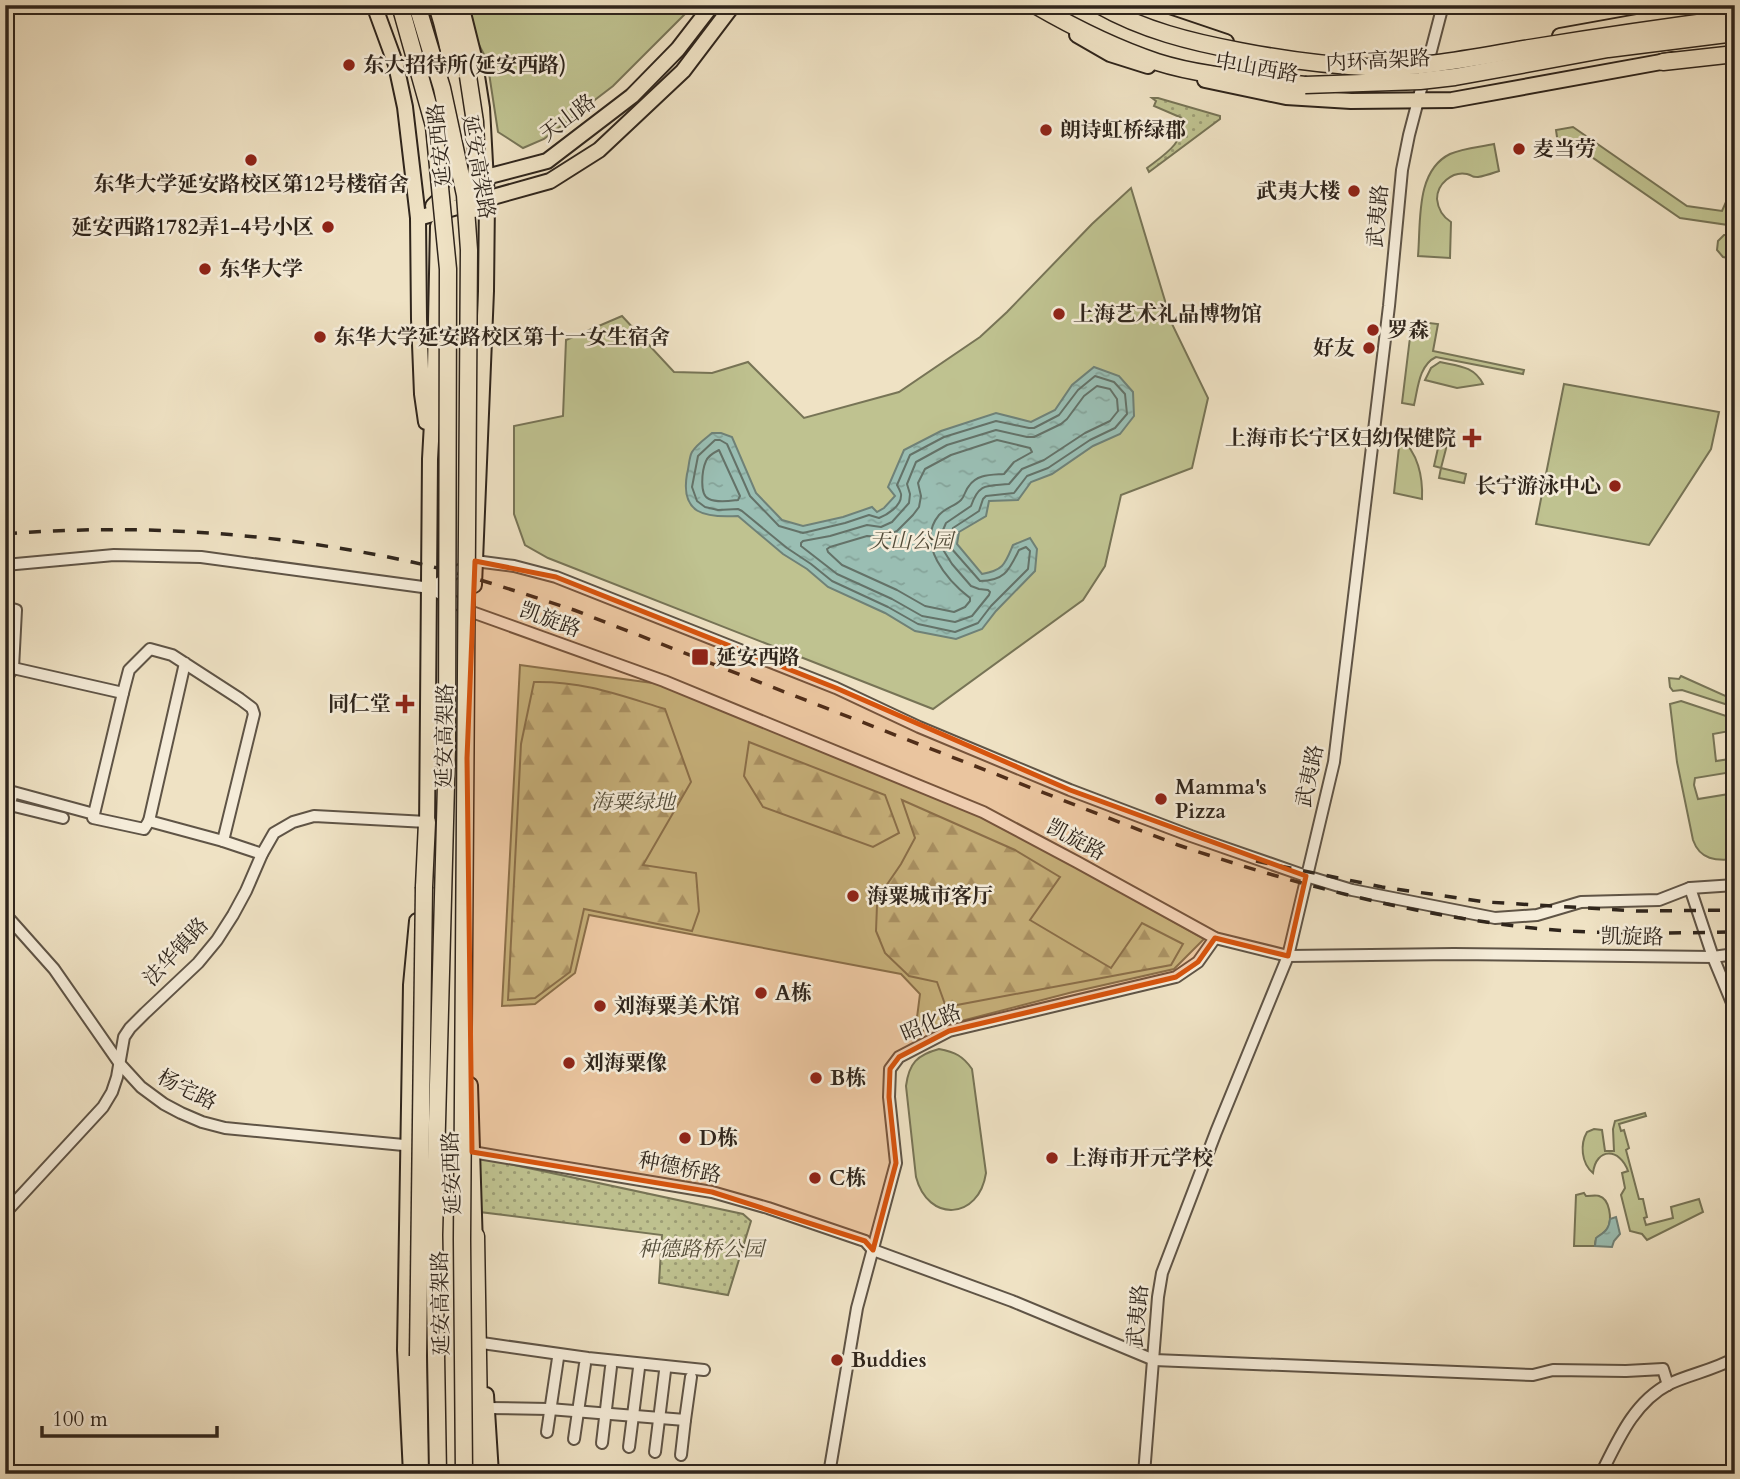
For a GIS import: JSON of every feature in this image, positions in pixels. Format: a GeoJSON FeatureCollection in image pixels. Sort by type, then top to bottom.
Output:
{"type":"FeatureCollection","features":[{"type":"Feature","properties":{"kind":"highway","name":"延安高架路"},"geometry":{"type":"LineString","coordinates":[[401,5],[434,126],[448,269],[447,747],[434,1235],[438,1474]]}},
{"type":"Feature","properties":{"kind":"highway","name":"延安高架路"},"geometry":{"type":"LineString","coordinates":[[417,5],[442,88],[465,195],[470,250],[461,1240],[464,1474]]}},
{"type":"Feature","properties":{"kind":"highway"},"geometry":{"type":"LineString","coordinates":[[449,5],[468,76],[475,122],[477,166],[470,250]]}},
{"type":"Feature","properties":{"kind":"highway","name":"内环高架路"},"geometry":{"type":"LineString","coordinates":[[1099,5],[1152,29],[1197,43],[1282,59],[1367,67],[1454,61],[1735,18]]}},
{"type":"Feature","properties":{"kind":"highway"},"geometry":{"type":"LineString","coordinates":[[1660,18],[1714,5]]}},
{"type":"Feature","properties":{"kind":"highway","name":"内环高架路"},"geometry":{"type":"LineString","coordinates":[[1033,6],[1119,47],[1158,62],[1199,72],[1305,85],[1420,82],[1608,49],[1735,33]]}},
{"type":"Feature","properties":{"kind":"highway"},"geometry":{"type":"LineString","coordinates":[[1663,62],[1735,54]]}},
{"type":"Feature","properties":{"kind":"highway"},"geometry":{"type":"LineString","coordinates":[[419,1474],[418,1356],[427,822]]}},
{"type":"Feature","properties":{"kind":"highway"},"geometry":{"type":"LineString","coordinates":[[476,1236],[483,1414],[480,1474]]}},
{"type":"Feature","properties":{"kind":"main road","name":"延安西路"},"geometry":{"type":"LineString","coordinates":[[374,5],[396,65],[405,107],[418,218],[422,394],[430,458]]}},
{"type":"Feature","properties":{"kind":"main road","name":"延安西路"},"geometry":{"type":"LineString","coordinates":[[401,5],[413,36],[430,97],[438,207],[435,369],[430,458],[427,758],[435,1148],[436,1343],[431,1474]]}},
{"type":"Feature","properties":{"kind":"main road","name":"延安西路"},"geometry":{"type":"LineString","coordinates":[[436,5],[458,106],[466,187],[468,442],[476,492]]}},
{"type":"Feature","properties":{"kind":"main road","name":"延安西路"},"geometry":{"type":"LineString","coordinates":[[461,5],[474,57],[482,108],[487,200],[486,291],[467,758],[468,961],[476,1236],[472,1474]]}},
{"type":"Feature","properties":{"kind":"main road","name":"天山路"},"geometry":{"type":"LineString","coordinates":[[418,218],[486,177],[547,161],[632,96],[678,49],[712,5]]}},
{"type":"Feature","properties":{"kind":"main road"},"geometry":{"type":"LineString","coordinates":[[438,207],[467,205],[550,181],[599,150],[682,71],[733,5]]}},
{"type":"Feature","properties":{"kind":"main road","name":"中山西路"},"geometry":{"type":"LineString","coordinates":[[1126,5],[1222,41],[1286,55],[1362,63],[1427,64],[1558,36],[1735,7]]}},
{"type":"Feature","properties":{"kind":"main road","name":"中山西路"},"geometry":{"type":"LineString","coordinates":[[1033,6],[1110,54],[1165,72],[1286,97],[1351,101],[1452,100],[1735,47]]}},
{"type":"Feature","properties":{"kind":"main road"},"geometry":{"type":"LineString","coordinates":[[427,758],[467,758]]}},
{"type":"Feature","properties":{"kind":"main road","name":"延安西路"},"geometry":{"type":"LineString","coordinates":[[411,1474],[405,1350],[411,985],[427,822]]}},
{"type":"Feature","properties":{"kind":"main road"},"geometry":{"type":"LineString","coordinates":[[476,1236],[483,1414],[491,1474]]}},
{"type":"Feature","properties":{"kind":"street","name":"武夷路"},"geometry":{"type":"LineString","coordinates":[[1144,1474],[1158,1297],[1166,1259],[1288,956],[1335,762],[1388,319],[1402,170],[1443,5]]}},
{"type":"Feature","properties":{"kind":"street","name":"凯旋路"},"geometry":{"type":"LineString","coordinates":[[5,565],[114,555],[201,558],[430,588],[472,612],[663,681],[983,812],[1215,938],[1288,956],[1711,954]]}},
{"type":"Feature","properties":{"kind":"street","name":"凯旋路"},"geometry":{"type":"LineString","coordinates":[[475,561],[514,566],[556,577],[836,688],[919,727],[1070,790],[1191,836],[1352,890],[1494,918],[1537,915],[1581,902],[1659,900],[1690,888],[1735,885]]}},
{"type":"Feature","properties":{"kind":"street"},"geometry":{"type":"LineString","coordinates":[[430,588],[475,561]]}},
{"type":"Feature","properties":{"kind":"street"},"geometry":{"type":"LineString","coordinates":[[5,607],[16,610],[13,668],[5,680]]}},
{"type":"Feature","properties":{"kind":"street"},"geometry":{"type":"LineString","coordinates":[[184,663],[149,821],[144,829],[93,817],[129,670],[150,649],[172,655],[240,699],[252,708],[254,713],[223,841]]}},
{"type":"Feature","properties":{"kind":"street"},"geometry":{"type":"LineString","coordinates":[[13,668],[123,693]]}},
{"type":"Feature","properties":{"kind":"street"},"geometry":{"type":"LineString","coordinates":[[5,822],[13,792],[94,814]]}},
{"type":"Feature","properties":{"kind":"street"},"geometry":{"type":"LineString","coordinates":[[10,805],[63,818]]}},
{"type":"Feature","properties":{"kind":"street","name":"法华镇路"},"geometry":{"type":"LineString","coordinates":[[5,1213],[103,1107],[112,1092],[124,1037],[145,1013],[198,963],[217,940],[240,903],[274,833],[293,822],[314,816],[427,822]]}},
{"type":"Feature","properties":{"kind":"street"},"geometry":{"type":"LineString","coordinates":[[149,821],[262,854]]}},
{"type":"Feature","properties":{"kind":"street"},"geometry":{"type":"LineString","coordinates":[[1690,888],[1711,954],[1735,1010]]}},
{"type":"Feature","properties":{"kind":"street","name":"杨宅路"},"geometry":{"type":"LineString","coordinates":[[5,914],[54,970],[120,1064],[141,1087],[164,1104],[202,1122],[225,1128],[435,1148]]}},
{"type":"Feature","properties":{"kind":"street","name":"昭化路"},"geometry":{"type":"LineString","coordinates":[[829,1474],[857,1308],[896,1163],[889,1097],[890,1069],[899,1057],[950,1031],[1176,977],[1198,962],[1215,938]]}},
{"type":"Feature","properties":{"kind":"street"},"geometry":{"type":"LineString","coordinates":[[1711,954],[1735,947]]}},
{"type":"Feature","properties":{"kind":"street"},"geometry":{"type":"LineString","coordinates":[[1711,954],[1735,956]]}},
{"type":"Feature","properties":{"kind":"street","name":"种德桥路"},"geometry":{"type":"LineString","coordinates":[[472,1152],[712,1192],[768,1208],[865,1241],[873,1250],[1012,1301],[1154,1360]]}},
{"type":"Feature","properties":{"kind":"street"},"geometry":{"type":"LineString","coordinates":[[482,1343],[588,1359],[704,1370]]}},
{"type":"Feature","properties":{"kind":"street"},"geometry":{"type":"LineString","coordinates":[[547,1432],[558,1358]]}},
{"type":"Feature","properties":{"kind":"street"},"geometry":{"type":"LineString","coordinates":[[1601,1474],[1626,1427],[1650,1397],[1668,1385],[1735,1358]]}},
{"type":"Feature","properties":{"kind":"street"},"geometry":{"type":"LineString","coordinates":[[1154,1360],[1533,1375],[1553,1370],[1663,1369],[1668,1385]]}},
{"type":"Feature","properties":{"kind":"street"},"geometry":{"type":"LineString","coordinates":[[574,1439],[585,1364]]}},
{"type":"Feature","properties":{"kind":"street"},"geometry":{"type":"LineString","coordinates":[[602,1443],[611,1367]]}},
{"type":"Feature","properties":{"kind":"street"},"geometry":{"type":"LineString","coordinates":[[629,1447],[639,1368]]}},
{"type":"Feature","properties":{"kind":"street"},"geometry":{"type":"LineString","coordinates":[[655,1452],[665,1371]]}},
{"type":"Feature","properties":{"kind":"street"},"geometry":{"type":"LineString","coordinates":[[681,1455],[691,1377]]}},
{"type":"Feature","properties":{"kind":"street"},"geometry":{"type":"LineString","coordinates":[[483,1414],[551,1409],[685,1420]]}},
{"type":"Feature","properties":{"kind":"highlighted area"},"geometry":{"type":"Polygon","coordinates":[[[475,561],[556,577],[836,688],[1070,790],[1306,876],[1288,956],[1215,938],[1198,962],[1176,977],[949,1031],[899,1057],[890,1069],[889,1097],[896,1163],[873,1250],[865,1241],[712,1192],[472,1152],[467,758],[475,561]]]}},
{"type":"Feature","properties":{"kind":"green space"},"geometry":{"type":"Polygon","coordinates":[[[458,5],[694,5],[613,86],[544,139],[523,148],[498,132],[487,60],[458,5]]]}},
{"type":"Feature","properties":{"kind":"green space"},"geometry":{"type":"Polygon","coordinates":[[[1152,98],[1220,116],[1220,119],[1149,172],[1147,168],[1167,153],[1177,141],[1182,127],[1182,118],[1154,106],[1156,101],[1152,98]]]}},
{"type":"Feature","properties":{"kind":"green space"},"geometry":{"type":"Polygon","coordinates":[[[1573,127],[1687,206],[1722,211],[1726,202],[1735,201],[1735,226],[1680,218],[1567,140],[1562,147],[1558,144],[1556,130],[1573,127]]]}},
{"type":"Feature","properties":{"kind":"green space"},"geometry":{"type":"Polygon","coordinates":[[[1494,144],[1499,171],[1478,177],[1456,175],[1446,180],[1438,193],[1438,206],[1451,222],[1450,258],[1418,256],[1422,199],[1431,172],[1450,154],[1494,144]]]}},
{"type":"Feature","properties":{"kind":"green space","name":"天山公园"},"geometry":{"type":"Polygon","coordinates":[[[1131,188],[1172,324],[1208,398],[1192,468],[1121,495],[1105,566],[1083,600],[933,709],[548,558],[525,545],[514,514],[514,426],[563,416],[566,340],[622,316],[674,372],[712,373],[748,362],[804,418],[899,392],[980,337],[1131,188]]]}},
{"type":"Feature","properties":{"kind":"green space"},"geometry":{"type":"Polygon","coordinates":[[[1724,235],[1735,237],[1735,256],[1723,257],[1717,250],[1718,241],[1724,235]]]}},
{"type":"Feature","properties":{"kind":"green space"},"geometry":{"type":"Polygon","coordinates":[[[1412,321],[1438,324],[1433,351],[1524,370],[1523,374],[1436,357],[1423,371],[1414,405],[1402,403],[1412,321]]]}},
{"type":"Feature","properties":{"kind":"green space"},"geometry":{"type":"Polygon","coordinates":[[[1440,362],[1470,370],[1483,384],[1457,388],[1425,380],[1431,368],[1440,362]]]}},
{"type":"Feature","properties":{"kind":"green space","name":"长宁游泳中心"},"geometry":{"type":"Polygon","coordinates":[[[1564,384],[1719,412],[1711,449],[1649,545],[1536,524],[1564,384]]]}},
{"type":"Feature","properties":{"kind":"green space"},"geometry":{"type":"Polygon","coordinates":[[[1400,438],[1411,450],[1418,466],[1422,499],[1394,493],[1400,438]]]}},
{"type":"Feature","properties":{"kind":"green space"},"geometry":{"type":"Polygon","coordinates":[[[1440,439],[1448,441],[1441,468],[1434,466],[1440,439]]]}},
{"type":"Feature","properties":{"kind":"green space"},"geometry":{"type":"Polygon","coordinates":[[[1441,468],[1466,474],[1464,483],[1439,478],[1441,468]]]}},
{"type":"Feature","properties":{"kind":"green space","name":"海粟绿地"},"geometry":{"type":"Polygon","coordinates":[[[520,665],[660,684],[982,814],[1204,939],[1174,969],[915,1033],[920,994],[901,974],[589,915],[575,973],[535,1004],[502,1006],[520,665]]]}},
{"type":"Feature","properties":{"kind":"green space"},"geometry":{"type":"Polygon","coordinates":[[[1681,676],[1735,698],[1735,706],[1682,690],[1673,691],[1669,678],[1679,679],[1681,676]]]}},
{"type":"Feature","properties":{"kind":"green space"},"geometry":{"type":"Polygon","coordinates":[[[534,682],[585,686],[665,709],[691,782],[643,865],[696,873],[699,911],[692,931],[584,909],[570,972],[535,998],[508,1000],[521,744],[534,682]]]}},
{"type":"Feature","properties":{"kind":"green space"},"geometry":{"type":"Polygon","coordinates":[[[1681,701],[1735,719],[1735,730],[1713,734],[1716,761],[1730,759],[1732,772],[1695,778],[1694,785],[1698,799],[1735,793],[1735,859],[1710,858],[1700,852],[1693,840],[1677,762],[1670,704],[1681,701]]]}},
{"type":"Feature","properties":{"kind":"green space"},"geometry":{"type":"Polygon","coordinates":[[[749,742],[885,795],[899,833],[873,847],[763,807],[744,776],[749,742]]]}},
{"type":"Feature","properties":{"kind":"green space"},"geometry":{"type":"Polygon","coordinates":[[[902,800],[1015,850],[1060,877],[1030,920],[1111,968],[1142,923],[1183,944],[1171,965],[946,1007],[937,982],[909,976],[885,953],[876,931],[877,905],[915,838],[902,800]]]}},
{"type":"Feature","properties":{"kind":"green space"},"geometry":{"type":"Polygon","coordinates":[[[939,1049],[958,1055],[972,1069],[986,1173],[974,1200],[953,1210],[931,1202],[922,1192],[916,1177],[906,1086],[909,1071],[915,1061],[939,1049]]]}},
{"type":"Feature","properties":{"kind":"green space"},"geometry":{"type":"Polygon","coordinates":[[[1645,1113],[1646,1116],[1619,1124],[1621,1131],[1624,1130],[1629,1148],[1626,1150],[1639,1199],[1643,1199],[1646,1225],[1673,1218],[1671,1207],[1699,1199],[1703,1212],[1647,1240],[1642,1234],[1630,1231],[1621,1195],[1625,1188],[1622,1173],[1628,1171],[1624,1163],[1614,1155],[1603,1155],[1595,1165],[1593,1173],[1584,1159],[1583,1148],[1587,1132],[1594,1129],[1602,1130],[1605,1151],[1614,1151],[1615,1121],[1645,1113]]]}},
{"type":"Feature","properties":{"kind":"green space","name":"种德路桥公园"},"geometry":{"type":"Polygon","coordinates":[[[477,1157],[743,1214],[751,1221],[728,1295],[659,1283],[662,1235],[480,1212],[477,1157]]]}},
{"type":"Feature","properties":{"kind":"green space"},"geometry":{"type":"Polygon","coordinates":[[[1584,1193],[1586,1196],[1603,1198],[1609,1210],[1608,1228],[1596,1239],[1595,1246],[1574,1246],[1576,1195],[1584,1193]]]}},
{"type":"Feature","properties":{"kind":"water"},"geometry":{"type":"Polygon","coordinates":[[[1094,367],[1119,376],[1133,392],[1134,416],[1120,434],[1093,446],[1052,474],[1031,482],[1018,500],[989,501],[986,516],[959,532],[957,544],[982,574],[1003,565],[1013,545],[1030,538],[1037,549],[1035,571],[982,629],[956,639],[915,631],[885,613],[828,587],[738,516],[706,514],[698,511],[687,498],[687,474],[692,452],[712,433],[721,433],[732,437],[756,493],[782,520],[803,526],[872,507],[877,512],[895,496],[888,487],[904,450],[941,431],[996,413],[1031,422],[1055,410],[1072,385],[1094,367]]]}},
{"type":"Feature","properties":{"kind":"water"},"geometry":{"type":"Polygon","coordinates":[[[1616,1217],[1620,1234],[1612,1247],[1595,1246],[1596,1238],[1607,1228],[1610,1219],[1616,1217]]]}},
{"type":"Feature","properties":{"kind":"railway"},"geometry":{"type":"LineString","coordinates":[[5,534],[108,530],[210,533],[311,544],[412,562],[574,610],[1178,845],[1265,873],[1398,906],[1533,928],[1609,933],[1735,932]]}},
{"type":"Feature","properties":{"kind":"railway"},"geometry":{"type":"LineString","coordinates":[[1256,861],[1382,887],[1486,902],[1637,911],[1735,910]]}},
{"type":"Feature","properties":{"kind":"place","name":"东大招待所(延安西路)"},"geometry":{"type":"Point","coordinates":[349,65]}},
{"type":"Feature","properties":{"kind":"place","name":"朗诗虹桥绿郡"},"geometry":{"type":"Point","coordinates":[1046,130]}},
{"type":"Feature","properties":{"kind":"place","name":"麦当劳"},"geometry":{"type":"Point","coordinates":[1519,149]}},
{"type":"Feature","properties":{"kind":"place","name":"东华大学延安路校区第12号楼宿舍"},"geometry":{"type":"Point","coordinates":[251,160]}},
{"type":"Feature","properties":{"kind":"place","name":"武夷大楼"},"geometry":{"type":"Point","coordinates":[1354,191]}},
{"type":"Feature","properties":{"kind":"place","name":"延安西路1782弄1-4号小区"},"geometry":{"type":"Point","coordinates":[328,227]}},
{"type":"Feature","properties":{"kind":"place","name":"东华大学"},"geometry":{"type":"Point","coordinates":[205,269]}},
{"type":"Feature","properties":{"kind":"place","name":"上海艺术礼品博物馆"},"geometry":{"type":"Point","coordinates":[1059,314]}},
{"type":"Feature","properties":{"kind":"place","name":"罗森"},"geometry":{"type":"Point","coordinates":[1373,330]}},
{"type":"Feature","properties":{"kind":"place","name":"东华大学延安路校区第十一女生宿舍"},"geometry":{"type":"Point","coordinates":[320,337]}},
{"type":"Feature","properties":{"kind":"place","name":"好友"},"geometry":{"type":"Point","coordinates":[1369,348]}},
{"type":"Feature","properties":{"kind":"place","name":"上海市长宁区妇幼保健院"},"geometry":{"type":"Point","coordinates":[1472,438]}},
{"type":"Feature","properties":{"kind":"place","name":"长宁游泳中心"},"geometry":{"type":"Point","coordinates":[1615,486]}},
{"type":"Feature","properties":{"kind":"place","name":"延安西路"},"geometry":{"type":"Point","coordinates":[700,657]}},
{"type":"Feature","properties":{"kind":"place","name":"同仁堂"},"geometry":{"type":"Point","coordinates":[405,704]}},
{"type":"Feature","properties":{"kind":"place","name":"Mamma's Pizza"},"geometry":{"type":"Point","coordinates":[1161,799]}},
{"type":"Feature","properties":{"kind":"place","name":"海粟城市客厅"},"geometry":{"type":"Point","coordinates":[853,896]}},
{"type":"Feature","properties":{"kind":"place","name":"A栋"},"geometry":{"type":"Point","coordinates":[761,993]}},
{"type":"Feature","properties":{"kind":"place","name":"刘海粟美术馆"},"geometry":{"type":"Point","coordinates":[600,1006]}},
{"type":"Feature","properties":{"kind":"place","name":"刘海粟像"},"geometry":{"type":"Point","coordinates":[569,1063]}},
{"type":"Feature","properties":{"kind":"place","name":"B栋"},"geometry":{"type":"Point","coordinates":[816,1078]}},
{"type":"Feature","properties":{"kind":"place","name":"D栋"},"geometry":{"type":"Point","coordinates":[685,1138]}},
{"type":"Feature","properties":{"kind":"place","name":"上海市开元学校"},"geometry":{"type":"Point","coordinates":[1052,1158]}},
{"type":"Feature","properties":{"kind":"place","name":"C栋"},"geometry":{"type":"Point","coordinates":[815,1178]}},
{"type":"Feature","properties":{"kind":"place","name":"Buddies"},"geometry":{"type":"Point","coordinates":[837,1360]}}]}
